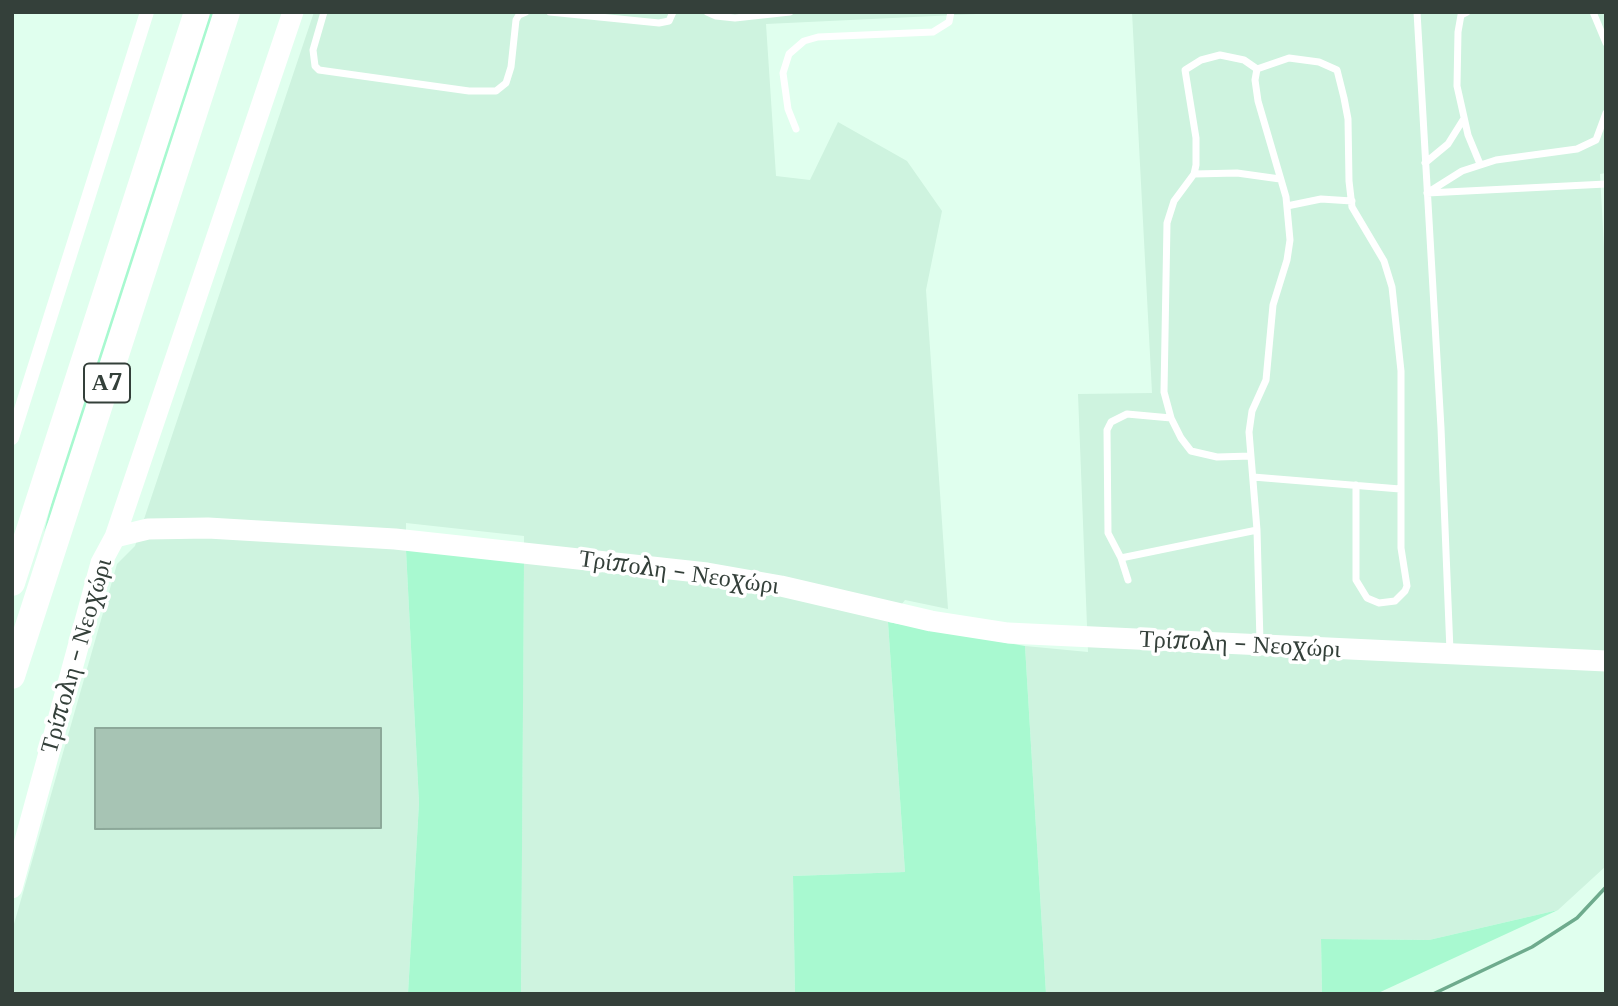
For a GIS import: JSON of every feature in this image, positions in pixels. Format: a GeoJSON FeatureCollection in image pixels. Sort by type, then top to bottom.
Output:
{"type":"FeatureCollection","features":[{"type":"Feature","properties":{"kind":"highway","name":"Α7"},"geometry":{"type":"LineString","coordinates":[[12,583],[197,12]]}},
{"type":"Feature","properties":{"kind":"highway","name":"Α7"},"geometry":{"type":"LineString","coordinates":[[12,676],[227,12]]}},
{"type":"Feature","properties":{"kind":"main road"},"geometry":{"type":"LineString","coordinates":[[115,537],[293,12]]}},
{"type":"Feature","properties":{"kind":"main road","name":"Τρίπολη - Νεοχώρι"},"geometry":{"type":"LineString","coordinates":[[12,888],[101,563],[115,537],[148,529],[208,528],[395,539],[708,573],[781,586],[931,621],[1008,633],[1606,661]]}},
{"type":"Feature","properties":{"kind":"street"},"geometry":{"type":"LineString","coordinates":[[12,438],[147,12]]}},
{"type":"Feature","properties":{"kind":"lane"},"geometry":{"type":"LineString","coordinates":[[324,12],[313,50],[315,66],[319,70],[469,91],[496,91],[503,88],[509,76],[516,20],[526,12]]}},
{"type":"Feature","properties":{"kind":"lane"},"geometry":{"type":"LineString","coordinates":[[550,12],[659,23],[669,21],[673,12]]}},
{"type":"Feature","properties":{"kind":"lane"},"geometry":{"type":"LineString","coordinates":[[707,12],[735,18],[790,12]]}},
{"type":"Feature","properties":{"kind":"lane"},"geometry":{"type":"LineString","coordinates":[[796,129],[788,109],[783,73],[789,54],[804,41],[818,37],[933,32],[949,22],[951,12]]}},
{"type":"Feature","properties":{"kind":"lane"},"geometry":{"type":"LineString","coordinates":[[1417,12],[1451,655]]}},
{"type":"Feature","properties":{"kind":"lane"},"geometry":{"type":"LineString","coordinates":[[1467,12],[1461,15],[1456,50],[1457,86],[1463,120],[1480,164]]}},
{"type":"Feature","properties":{"kind":"lane"},"geometry":{"type":"LineString","coordinates":[[1593,12],[1606,43]]}},
{"type":"Feature","properties":{"kind":"lane"},"geometry":{"type":"LineString","coordinates":[[1251,456],[1217,457],[1191,451],[1171,418],[1164,392],[1167,223],[1174,201],[1194,174],[1196,138],[1185,70],[1201,60],[1220,55],[1244,60],[1257,69]]}},
{"type":"Feature","properties":{"kind":"lane"},"geometry":{"type":"LineString","coordinates":[[1257,69],[1278,60],[1300,58],[1337,70],[1348,119],[1352,201],[1364,230],[1384,261],[1392,287],[1401,371],[1401,548],[1407,586],[1405,592],[1395,601],[1379,603],[1367,598],[1356,580],[1356,485]]}},
{"type":"Feature","properties":{"kind":"lane"},"geometry":{"type":"LineString","coordinates":[[1257,69],[1255,80],[1258,101],[1287,206],[1290,240],[1287,260],[1273,305],[1266,380],[1252,411],[1249,432],[1257,530],[1260,646]]}},
{"type":"Feature","properties":{"kind":"lane"},"geometry":{"type":"LineString","coordinates":[[1427,193],[1462,171],[1480,164],[1577,149],[1596,140],[1606,113]]}},
{"type":"Feature","properties":{"kind":"lane"},"geometry":{"type":"LineString","coordinates":[[1425,163],[1448,144],[1463,120]]}},
{"type":"Feature","properties":{"kind":"lane"},"geometry":{"type":"LineString","coordinates":[[1194,174],[1237,173],[1280,179]]}},
{"type":"Feature","properties":{"kind":"lane"},"geometry":{"type":"LineString","coordinates":[[1427,193],[1606,184]]}},
{"type":"Feature","properties":{"kind":"lane"},"geometry":{"type":"LineString","coordinates":[[1287,206],[1321,200],[1352,201]]}},
{"type":"Feature","properties":{"kind":"lane"},"geometry":{"type":"LineString","coordinates":[[1128,580],[1121,558],[1108,533],[1107,430],[1111,422],[1127,414],[1171,418]]}},
{"type":"Feature","properties":{"kind":"lane"},"geometry":{"type":"LineString","coordinates":[[1252,477],[1400,489]]}},
{"type":"Feature","properties":{"kind":"lane"},"geometry":{"type":"LineString","coordinates":[[1121,558],[1257,530]]}},
{"type":"Feature","properties":{"kind":"shaded area"},"geometry":{"type":"Polygon","coordinates":[[[314,12],[1019,12],[766,24],[776,176],[810,180],[838,122],[907,161],[942,211],[926,290],[948,609],[905,600],[888,622],[905,872],[793,876],[795,994],[521,994],[524,536],[406,523],[419,803],[408,994],[12,994],[12,931],[117,564],[135,546],[314,12]]]}},
{"type":"Feature","properties":{"kind":"shaded area"},"geometry":{"type":"Polygon","coordinates":[[[1132,12],[1606,12],[1606,173],[1600,174],[1606,284],[1606,866],[1558,910],[1429,940],[1321,939],[1322,994],[1046,994],[1025,646],[1088,652],[1078,394],[1152,393],[1132,12]]]}},
{"type":"Feature","properties":{"kind":"green space"},"geometry":{"type":"Polygon","coordinates":[[[209,12],[216,12],[58,498],[44,532],[53,496],[209,12]]]}},
{"type":"Feature","properties":{"kind":"green space"},"geometry":{"type":"Polygon","coordinates":[[[406,550],[524,561],[521,994],[408,994],[419,803],[406,550]]]}},
{"type":"Feature","properties":{"kind":"green space"},"geometry":{"type":"Polygon","coordinates":[[[888,622],[1025,646],[1046,994],[795,994],[793,876],[905,872],[888,622]]]}},
{"type":"Feature","properties":{"kind":"green space"},"geometry":{"type":"Polygon","coordinates":[[[1558,910],[1376,994],[1322,994],[1321,939],[1429,940],[1558,910]]]}},
{"type":"Feature","properties":{"kind":"building"},"geometry":{"type":"Polygon","coordinates":[[[95,728],[381,728],[381,828],[95,829],[95,728]]]}},
{"type":"Feature","properties":{"kind":"waterway"},"geometry":{"type":"LineString","coordinates":[[1433,994],[1532,947],[1577,918],[1606,887]]}}]}
